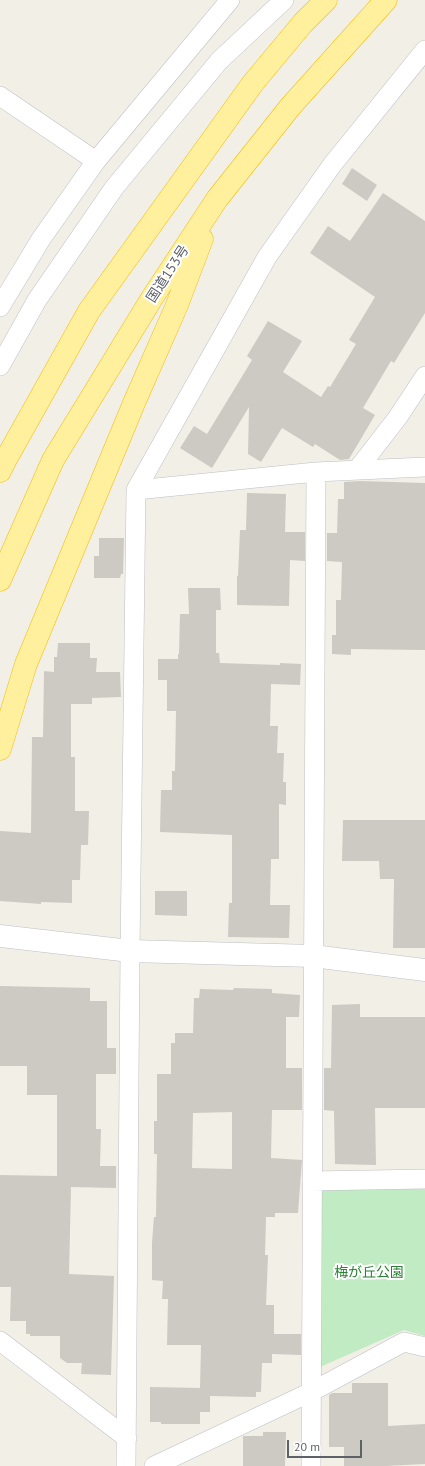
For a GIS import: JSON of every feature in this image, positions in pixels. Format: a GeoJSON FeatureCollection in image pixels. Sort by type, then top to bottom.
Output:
{"type":"FeatureCollection","features":[{"type":"Feature","properties":{"kind":"highway"},"geometry":{"type":"LineString","coordinates":[[0,472],[90,311],[253,83],[303,23],[326,0]]}},
{"type":"Feature","properties":{"kind":"highway","name":"国道153号"},"geometry":{"type":"LineString","coordinates":[[0,580],[53,460],[152,298],[218,198],[290,107],[386,0]]}},
{"type":"Feature","properties":{"kind":"highway"},"geometry":{"type":"LineString","coordinates":[[0,749],[26,664],[134,403],[177,305],[218,198]]}},
{"type":"Feature","properties":{"kind":"street"},"geometry":{"type":"LineString","coordinates":[[0,307],[41,239],[96,161],[230,0]]}},
{"type":"Feature","properties":{"kind":"street"},"geometry":{"type":"LineString","coordinates":[[0,366],[37,300],[114,188],[219,61],[284,0]]}},
{"type":"Feature","properties":{"kind":"street"},"geometry":{"type":"LineString","coordinates":[[126,1466],[130,951],[136,490],[267,257],[332,165],[425,50]]}},
{"type":"Feature","properties":{"kind":"street"},"geometry":{"type":"LineString","coordinates":[[0,96],[96,161]]}},
{"type":"Feature","properties":{"kind":"street"},"geometry":{"type":"LineString","coordinates":[[357,470],[398,417],[425,376]]}},
{"type":"Feature","properties":{"kind":"street"},"geometry":{"type":"LineString","coordinates":[[136,490],[316,472],[425,467]]}},
{"type":"Feature","properties":{"kind":"street"},"geometry":{"type":"LineString","coordinates":[[311,1466],[316,472]]}},
{"type":"Feature","properties":{"kind":"street"},"geometry":{"type":"LineString","coordinates":[[0,936],[130,951],[313,956],[425,970]]}},
{"type":"Feature","properties":{"kind":"street"},"geometry":{"type":"LineString","coordinates":[[312,1181],[425,1179]]}},
{"type":"Feature","properties":{"kind":"street"},"geometry":{"type":"LineString","coordinates":[[0,1341],[127,1438]]}},
{"type":"Feature","properties":{"kind":"street"},"geometry":{"type":"LineString","coordinates":[[154,1466],[311,1392],[404,1342],[425,1347]]}},
{"type":"Feature","properties":{"kind":"green space","name":"梅が丘公園"},"geometry":{"type":"Polygon","coordinates":[[[425,1184],[425,1336],[404,1330],[311,1371],[316,1186],[425,1184]]]}},
{"type":"Feature","properties":{"kind":"building"},"geometry":{"type":"Polygon","coordinates":[[[352,168],[377,185],[367,201],[342,184],[352,168]]]}},
{"type":"Feature","properties":{"kind":"building"},"geometry":{"type":"Polygon","coordinates":[[[383,193],[425,221],[425,313],[394,363],[391,361],[363,408],[375,415],[349,459],[340,460],[315,444],[313,447],[282,428],[261,462],[248,454],[249,407],[212,468],[180,448],[194,426],[207,434],[252,360],[247,356],[268,321],[302,341],[283,372],[321,397],[328,386],[330,387],[356,344],[349,340],[375,297],[310,253],[328,226],[350,241],[383,193]]]}},
{"type":"Feature","properties":{"kind":"building"},"geometry":{"type":"Polygon","coordinates":[[[344,482],[425,483],[425,650],[351,649],[351,655],[332,654],[332,635],[336,635],[336,600],[341,600],[342,562],[327,561],[327,533],[337,533],[338,499],[344,499],[344,482]]]}},
{"type":"Feature","properties":{"kind":"building"},"geometry":{"type":"Polygon","coordinates":[[[247,493],[286,494],[285,532],[305,532],[305,561],[290,560],[289,606],[237,605],[240,530],[246,530],[247,493]]]}},
{"type":"Feature","properties":{"kind":"building"},"geometry":{"type":"Polygon","coordinates":[[[99,538],[124,538],[123,574],[121,574],[120,578],[94,578],[94,556],[99,556],[99,538]]]}},
{"type":"Feature","properties":{"kind":"building"},"geometry":{"type":"Polygon","coordinates":[[[188,588],[220,588],[221,610],[216,610],[216,653],[219,653],[220,663],[280,665],[280,663],[301,664],[300,685],[271,684],[270,726],[278,726],[277,753],[284,753],[283,782],[286,782],[286,805],[279,804],[279,859],[271,859],[270,905],[290,905],[289,938],[228,937],[229,903],[232,903],[232,835],[160,832],[161,790],[172,790],[172,771],[175,771],[176,711],[167,711],[167,680],[158,680],[158,659],[178,659],[180,614],[189,614],[188,588]]]}},
{"type":"Feature","properties":{"kind":"building"},"geometry":{"type":"Polygon","coordinates":[[[58,643],[90,643],[90,658],[97,658],[96,672],[120,672],[121,697],[92,698],[92,704],[71,704],[71,757],[75,757],[75,811],[89,811],[88,845],[81,845],[80,880],[72,880],[72,903],[41,902],[41,904],[0,901],[0,831],[31,833],[32,737],[43,737],[44,671],[54,672],[54,657],[57,657],[58,643]]]}},
{"type":"Feature","properties":{"kind":"building"},"geometry":{"type":"Polygon","coordinates":[[[343,820],[425,820],[425,948],[393,948],[394,879],[380,879],[379,861],[342,861],[343,820]]]}},
{"type":"Feature","properties":{"kind":"building"},"geometry":{"type":"Polygon","coordinates":[[[155,891],[187,891],[187,916],[155,915],[155,891]]]}},
{"type":"Feature","properties":{"kind":"building"},"geometry":{"type":"Polygon","coordinates":[[[0,986],[90,988],[90,1001],[107,1001],[107,1048],[116,1048],[116,1074],[96,1074],[96,1129],[101,1129],[100,1166],[116,1166],[116,1188],[71,1187],[69,1274],[114,1276],[111,1375],[81,1374],[82,1363],[67,1363],[60,1358],[60,1336],[30,1336],[30,1334],[26,1334],[26,1321],[10,1321],[11,1287],[0,1287],[0,1175],[57,1176],[57,1095],[27,1095],[27,1066],[0,1066],[0,986]]]}},
{"type":"Feature","properties":{"kind":"building"},"geometry":{"type":"Polygon","coordinates":[[[234,988],[272,989],[272,993],[300,995],[299,1017],[286,1017],[286,1068],[302,1068],[302,1110],[272,1110],[271,1158],[302,1160],[298,1213],[275,1213],[275,1217],[266,1217],[265,1255],[268,1255],[266,1305],[274,1305],[274,1334],[301,1334],[301,1355],[272,1354],[272,1363],[262,1363],[261,1392],[256,1392],[256,1397],[210,1396],[210,1412],[200,1412],[200,1424],[161,1424],[161,1422],[150,1422],[150,1387],[200,1388],[201,1345],[167,1345],[168,1299],[162,1299],[163,1281],[152,1280],[152,1243],[154,1217],[156,1217],[157,1154],[154,1154],[154,1121],[157,1121],[157,1074],[171,1074],[171,1043],[175,1043],[175,1033],[193,1033],[194,998],[199,998],[200,989],[233,990],[234,988]],[[232,1112],[193,1113],[192,1168],[232,1169],[232,1112]]]}},
{"type":"Feature","properties":{"kind":"building"},"geometry":{"type":"Polygon","coordinates":[[[360,1004],[360,1017],[425,1017],[425,1108],[375,1108],[376,1165],[335,1164],[334,1111],[324,1110],[324,1068],[331,1068],[332,1005],[360,1004]]]}},
{"type":"Feature","properties":{"kind":"building"},"geometry":{"type":"Polygon","coordinates":[[[352,1383],[388,1383],[388,1426],[425,1424],[425,1464],[344,1466],[344,1447],[329,1447],[329,1395],[332,1393],[352,1393],[352,1383]]]}},
{"type":"Feature","properties":{"kind":"building"},"geometry":{"type":"Polygon","coordinates":[[[263,1432],[286,1432],[285,1466],[243,1466],[243,1436],[263,1436],[263,1432]]]}}]}
